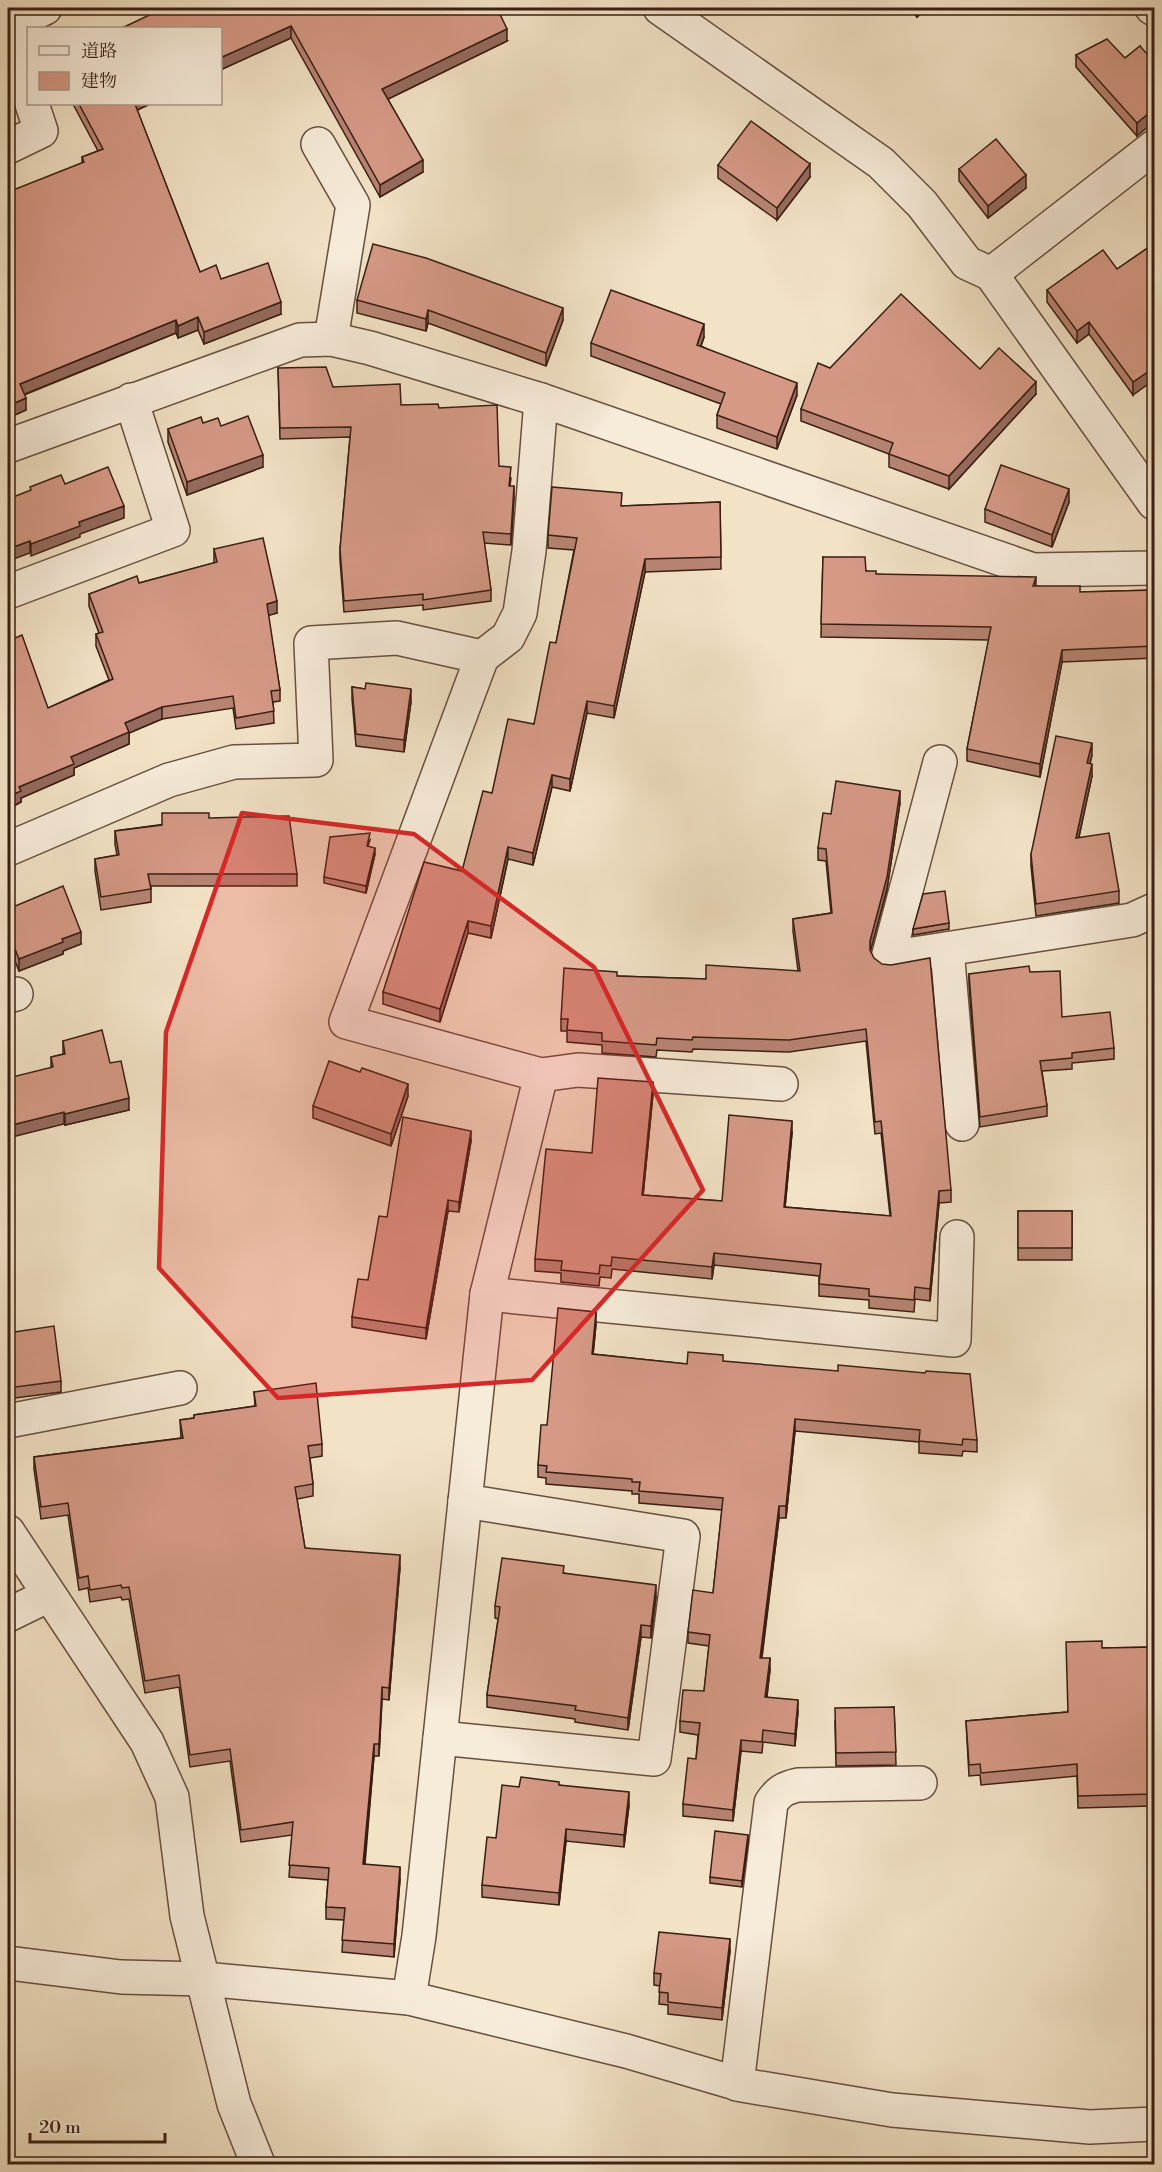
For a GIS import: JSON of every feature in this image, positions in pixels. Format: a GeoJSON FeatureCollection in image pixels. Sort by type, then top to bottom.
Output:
{"type":"FeatureCollection","features":[{"type":"Feature","properties":{"kind":"street"},"geometry":{"type":"LineString","coordinates":[[27,91],[8,27],[45,8]]}},
{"type":"Feature","properties":{"kind":"street"},"geometry":{"type":"LineString","coordinates":[[660,8],[881,164],[922,204],[967,263],[991,274],[1155,503]]}},
{"type":"Feature","properties":{"kind":"street"},"geometry":{"type":"LineString","coordinates":[[8,147],[40,131],[32,105]]}},
{"type":"Feature","properties":{"kind":"street"},"geometry":{"type":"LineString","coordinates":[[318,144],[353,205],[331,339]]}},
{"type":"Feature","properties":{"kind":"street"},"geometry":{"type":"LineString","coordinates":[[991,274],[1155,147]]}},
{"type":"Feature","properties":{"kind":"street"},"geometry":{"type":"LineString","coordinates":[[8,446],[300,340],[331,339],[370,348],[541,400],[1033,570],[1155,568]]}},
{"type":"Feature","properties":{"kind":"street"},"geometry":{"type":"LineString","coordinates":[[8,592],[173,530],[131,400]]}},
{"type":"Feature","properties":{"kind":"street"},"geometry":{"type":"LineString","coordinates":[[541,400],[529,551],[520,613],[508,637],[482,657],[346,1022],[541,1075],[578,1070],[781,1084]]}},
{"type":"Feature","properties":{"kind":"street"},"geometry":{"type":"LineString","coordinates":[[8,849],[169,780],[234,762],[316,760],[311,643],[398,638],[482,657]]}},
{"type":"Feature","properties":{"kind":"street"},"geometry":{"type":"LineString","coordinates":[[940,762],[888,958],[1132,921],[1155,910]]}},
{"type":"Feature","properties":{"kind":"street"},"geometry":{"type":"LineString","coordinates":[[947,949],[962,1124]]}},
{"type":"Feature","properties":{"kind":"street"},"geometry":{"type":"LineString","coordinates":[[409,1998],[419,1936],[487,1294],[541,1075]]}},
{"type":"Feature","properties":{"kind":"street"},"geometry":{"type":"LineString","coordinates":[[487,1294],[954,1340],[957,1237]]}},
{"type":"Feature","properties":{"kind":"street"},"geometry":{"type":"LineString","coordinates":[[8,1421],[180,1388]]}},
{"type":"Feature","properties":{"kind":"street"},"geometry":{"type":"LineString","coordinates":[[440,1738],[654,1759],[683,1536],[465,1502]]}},
{"type":"Feature","properties":{"kind":"street"},"geometry":{"type":"LineString","coordinates":[[8,1532],[147,1742],[172,1797],[187,1916],[234,2104],[258,2164]]}},
{"type":"Feature","properties":{"kind":"street"},"geometry":{"type":"LineString","coordinates":[[8,1615],[49,1594]]}},
{"type":"Feature","properties":{"kind":"street"},"geometry":{"type":"LineString","coordinates":[[737,2084],[771,1803],[785,1788],[798,1785],[920,1783]]}},
{"type":"Feature","properties":{"kind":"street"},"geometry":{"type":"LineString","coordinates":[[8,1963],[121,1977],[204,1979],[409,1998],[627,2051],[737,2084],[892,2110],[1044,2125],[1090,2127],[1155,2124]]}},
{"type":"Feature","properties":{"kind":"highlighted area"},"geometry":{"type":"Polygon","coordinates":[[[242,813],[414,834],[594,967],[703,1190],[532,1380],[278,1398],[159,1268],[166,1032],[242,813]]]}},
{"type":"Feature","properties":{"kind":"building"},"geometry":{"type":"Polygon","coordinates":[[[164,8],[497,8],[507,29],[382,89],[423,160],[380,185],[291,26],[222,57],[222,27],[124,27],[164,8]]]}},
{"type":"Feature","properties":{"kind":"building"},"geometry":{"type":"Polygon","coordinates":[[[1107,39],[1125,58],[1140,46],[1155,63],[1155,108],[1137,123],[1076,55],[1107,39]]]}},
{"type":"Feature","properties":{"kind":"building"},"geometry":{"type":"Polygon","coordinates":[[[80,105],[135,105],[200,272],[216,265],[221,279],[268,263],[281,302],[204,332],[198,317],[178,326],[176,320],[20,384],[26,398],[8,406],[8,192],[84,162],[82,157],[103,149],[80,105]]]}},
{"type":"Feature","properties":{"kind":"building"},"geometry":{"type":"Polygon","coordinates":[[[751,121],[810,164],[777,208],[718,165],[751,121]]]}},
{"type":"Feature","properties":{"kind":"building"},"geometry":{"type":"Polygon","coordinates":[[[996,139],[1026,175],[988,206],[959,169],[996,139]]]}},
{"type":"Feature","properties":{"kind":"building"},"geometry":{"type":"Polygon","coordinates":[[[1155,243],[1155,367],[1133,382],[1089,322],[1077,331],[1047,290],[1103,250],[1117,269],[1155,243]]]}},
{"type":"Feature","properties":{"kind":"building"},"geometry":{"type":"Polygon","coordinates":[[[373,244],[426,258],[563,308],[546,353],[428,310],[426,319],[357,300],[373,244]]]}},
{"type":"Feature","properties":{"kind":"building"},"geometry":{"type":"Polygon","coordinates":[[[611,290],[704,324],[697,345],[797,383],[777,437],[717,415],[725,393],[591,343],[611,290]]]}},
{"type":"Feature","properties":{"kind":"building"},"geometry":{"type":"Polygon","coordinates":[[[901,294],[980,369],[999,348],[1036,382],[949,476],[889,454],[893,443],[801,409],[818,363],[830,368],[901,294]]]}},
{"type":"Feature","properties":{"kind":"building"},"geometry":{"type":"Polygon","coordinates":[[[326,367],[333,387],[400,384],[401,405],[438,404],[439,408],[497,405],[499,466],[511,467],[509,486],[514,486],[511,534],[483,532],[491,590],[423,600],[423,594],[344,601],[340,549],[351,427],[280,428],[278,368],[326,367]]]}},
{"type":"Feature","properties":{"kind":"building"},"geometry":{"type":"Polygon","coordinates":[[[248,416],[263,455],[187,482],[168,429],[201,417],[203,423],[218,418],[221,426],[248,416]]]}},
{"type":"Feature","properties":{"kind":"building"},"geometry":{"type":"Polygon","coordinates":[[[1001,465],[1069,489],[1052,535],[985,509],[1001,465]]]}},
{"type":"Feature","properties":{"kind":"building"},"geometry":{"type":"Polygon","coordinates":[[[108,467],[124,506],[79,522],[80,526],[31,544],[30,541],[8,549],[8,499],[31,490],[30,487],[61,475],[65,484],[108,467]]]}},
{"type":"Feature","properties":{"kind":"building"},"geometry":{"type":"Polygon","coordinates":[[[552,487],[622,493],[621,506],[720,502],[721,557],[645,559],[614,706],[587,701],[570,779],[552,775],[533,853],[508,847],[491,926],[468,921],[440,1009],[383,992],[424,862],[462,871],[483,791],[492,793],[508,719],[534,724],[550,642],[556,643],[577,538],[548,535],[552,487]]]}},
{"type":"Feature","properties":{"kind":"building"},"geometry":{"type":"Polygon","coordinates":[[[263,538],[277,601],[267,604],[280,690],[271,691],[274,711],[236,718],[233,696],[162,707],[125,723],[129,732],[71,757],[74,764],[19,787],[21,791],[8,797],[8,641],[22,635],[48,708],[113,679],[96,634],[103,632],[89,594],[137,576],[139,583],[217,562],[214,549],[263,538]]]}},
{"type":"Feature","properties":{"kind":"building"},"geometry":{"type":"Polygon","coordinates":[[[823,557],[865,557],[866,571],[876,571],[876,574],[1036,577],[1033,586],[1080,586],[1080,592],[1155,590],[1155,646],[1062,650],[1040,764],[967,749],[991,627],[821,624],[823,557]]]}},
{"type":"Feature","properties":{"kind":"building"},"geometry":{"type":"Polygon","coordinates":[[[366,683],[411,689],[404,740],[356,734],[352,687],[365,689],[366,683]]]}},
{"type":"Feature","properties":{"kind":"building"},"geometry":{"type":"Polygon","coordinates":[[[1056,736],[1092,743],[1087,763],[1092,764],[1076,838],[1109,833],[1119,891],[1036,904],[1031,854],[1056,736]]]}},
{"type":"Feature","properties":{"kind":"building"},"geometry":{"type":"Polygon","coordinates":[[[836,781],[900,791],[887,877],[870,941],[870,950],[874,958],[882,964],[891,965],[930,958],[951,1190],[939,1191],[930,1289],[915,1287],[914,1300],[869,1296],[869,1289],[819,1284],[821,1264],[714,1253],[712,1267],[612,1257],[611,1266],[600,1265],[599,1274],[561,1270],[562,1261],[535,1259],[546,1149],[592,1153],[598,1078],[653,1082],[642,1195],[722,1201],[729,1115],[792,1121],[784,1207],[891,1216],[881,1121],[875,1122],[866,1029],[789,1040],[657,1038],[656,1045],[602,1041],[602,1033],[567,1030],[568,1019],[561,1019],[564,968],[617,972],[617,976],[706,979],[706,965],[800,971],[793,919],[832,913],[826,849],[818,848],[823,813],[831,814],[836,781]]]}},
{"type":"Feature","properties":{"kind":"building"},"geometry":{"type":"Polygon","coordinates":[[[162,813],[209,813],[209,818],[289,816],[297,874],[148,874],[151,889],[101,897],[95,859],[119,855],[115,831],[162,825],[162,813]]]}},
{"type":"Feature","properties":{"kind":"building"},"geometry":{"type":"Polygon","coordinates":[[[370,833],[367,846],[375,848],[366,886],[324,877],[330,837],[370,833]]]}},
{"type":"Feature","properties":{"kind":"building"},"geometry":{"type":"Polygon","coordinates":[[[63,886],[81,932],[62,939],[63,942],[19,959],[15,949],[8,952],[8,909],[63,886]]]}},
{"type":"Feature","properties":{"kind":"building"},"geometry":{"type":"Polygon","coordinates":[[[945,891],[949,923],[913,929],[923,894],[945,891]]]}},
{"type":"Feature","properties":{"kind":"building"},"geometry":{"type":"Polygon","coordinates":[[[1029,966],[1030,972],[1060,971],[1062,1017],[1110,1012],[1114,1048],[1072,1053],[1072,1058],[1040,1061],[1047,1106],[980,1117],[969,974],[1029,966]]]}},
{"type":"Feature","properties":{"kind":"building"},"geometry":{"type":"Polygon","coordinates":[[[102,1030],[110,1063],[121,1061],[129,1098],[8,1126],[8,1078],[53,1067],[51,1057],[65,1054],[63,1041],[102,1030]]]}},
{"type":"Feature","properties":{"kind":"building"},"geometry":{"type":"Polygon","coordinates":[[[329,1061],[360,1072],[362,1068],[408,1084],[391,1134],[313,1106],[329,1061]]]}},
{"type":"Feature","properties":{"kind":"building"},"geometry":{"type":"Polygon","coordinates":[[[403,1117],[471,1131],[459,1202],[448,1200],[426,1328],[352,1317],[358,1279],[368,1280],[379,1216],[387,1217],[403,1117]]]}},
{"type":"Feature","properties":{"kind":"building"},"geometry":{"type":"Polygon","coordinates":[[[1018,1211],[1072,1211],[1072,1248],[1018,1248],[1018,1211]]]}},
{"type":"Feature","properties":{"kind":"building"},"geometry":{"type":"Polygon","coordinates":[[[558,1308],[596,1312],[592,1354],[687,1364],[688,1352],[723,1355],[723,1361],[838,1371],[838,1365],[925,1373],[926,1371],[970,1374],[977,1440],[963,1439],[962,1445],[919,1441],[920,1430],[795,1419],[786,1506],[779,1506],[760,1658],[770,1658],[765,1697],[798,1700],[795,1734],[763,1730],[762,1742],[741,1740],[733,1810],[683,1804],[688,1758],[696,1759],[700,1723],[680,1721],[683,1690],[704,1691],[710,1635],[688,1632],[693,1590],[713,1593],[723,1498],[639,1491],[640,1482],[632,1482],[632,1479],[546,1472],[547,1466],[538,1465],[541,1425],[547,1425],[558,1308]]]}},
{"type":"Feature","properties":{"kind":"building"},"geometry":{"type":"Polygon","coordinates":[[[54,1326],[61,1381],[8,1388],[8,1333],[54,1326]]]}},
{"type":"Feature","properties":{"kind":"building"},"geometry":{"type":"Polygon","coordinates":[[[316,1383],[322,1444],[308,1446],[313,1484],[295,1487],[305,1548],[400,1555],[389,1688],[382,1687],[379,1744],[374,1744],[363,1864],[400,1867],[394,1944],[342,1940],[345,1908],[326,1907],[329,1868],[289,1865],[293,1822],[241,1830],[230,1749],[190,1755],[179,1675],[145,1681],[129,1587],[122,1588],[121,1585],[90,1590],[88,1576],[79,1578],[68,1503],[41,1507],[34,1457],[183,1438],[180,1420],[194,1418],[194,1415],[256,1406],[254,1392],[316,1383]]]}},
{"type":"Feature","properties":{"kind":"building"},"geometry":{"type":"Polygon","coordinates":[[[502,1558],[564,1566],[563,1573],[656,1585],[651,1626],[641,1625],[628,1718],[575,1710],[576,1706],[487,1695],[500,1607],[495,1606],[502,1558]]]}},
{"type":"Feature","properties":{"kind":"building"},"geometry":{"type":"Polygon","coordinates":[[[1102,1641],[1102,1648],[1155,1647],[1155,1728],[1150,1727],[1152,1794],[1078,1796],[1077,1764],[981,1773],[980,1764],[969,1765],[966,1721],[1068,1712],[1066,1642],[1102,1641]]]}},
{"type":"Feature","properties":{"kind":"building"},"geometry":{"type":"Polygon","coordinates":[[[894,1707],[896,1752],[836,1753],[835,1708],[894,1707]]]}},
{"type":"Feature","properties":{"kind":"building"},"geometry":{"type":"Polygon","coordinates":[[[521,1777],[559,1782],[559,1785],[629,1792],[624,1835],[566,1829],[559,1893],[482,1885],[487,1837],[496,1838],[502,1785],[519,1787],[521,1777]]]}},
{"type":"Feature","properties":{"kind":"building"},"geometry":{"type":"Polygon","coordinates":[[[715,1831],[748,1835],[742,1881],[710,1877],[715,1831]]]}},
{"type":"Feature","properties":{"kind":"building"},"geometry":{"type":"Polygon","coordinates":[[[659,1932],[730,1939],[722,2008],[668,2002],[668,1993],[659,1992],[661,1974],[654,1973],[659,1932]]]}}]}
